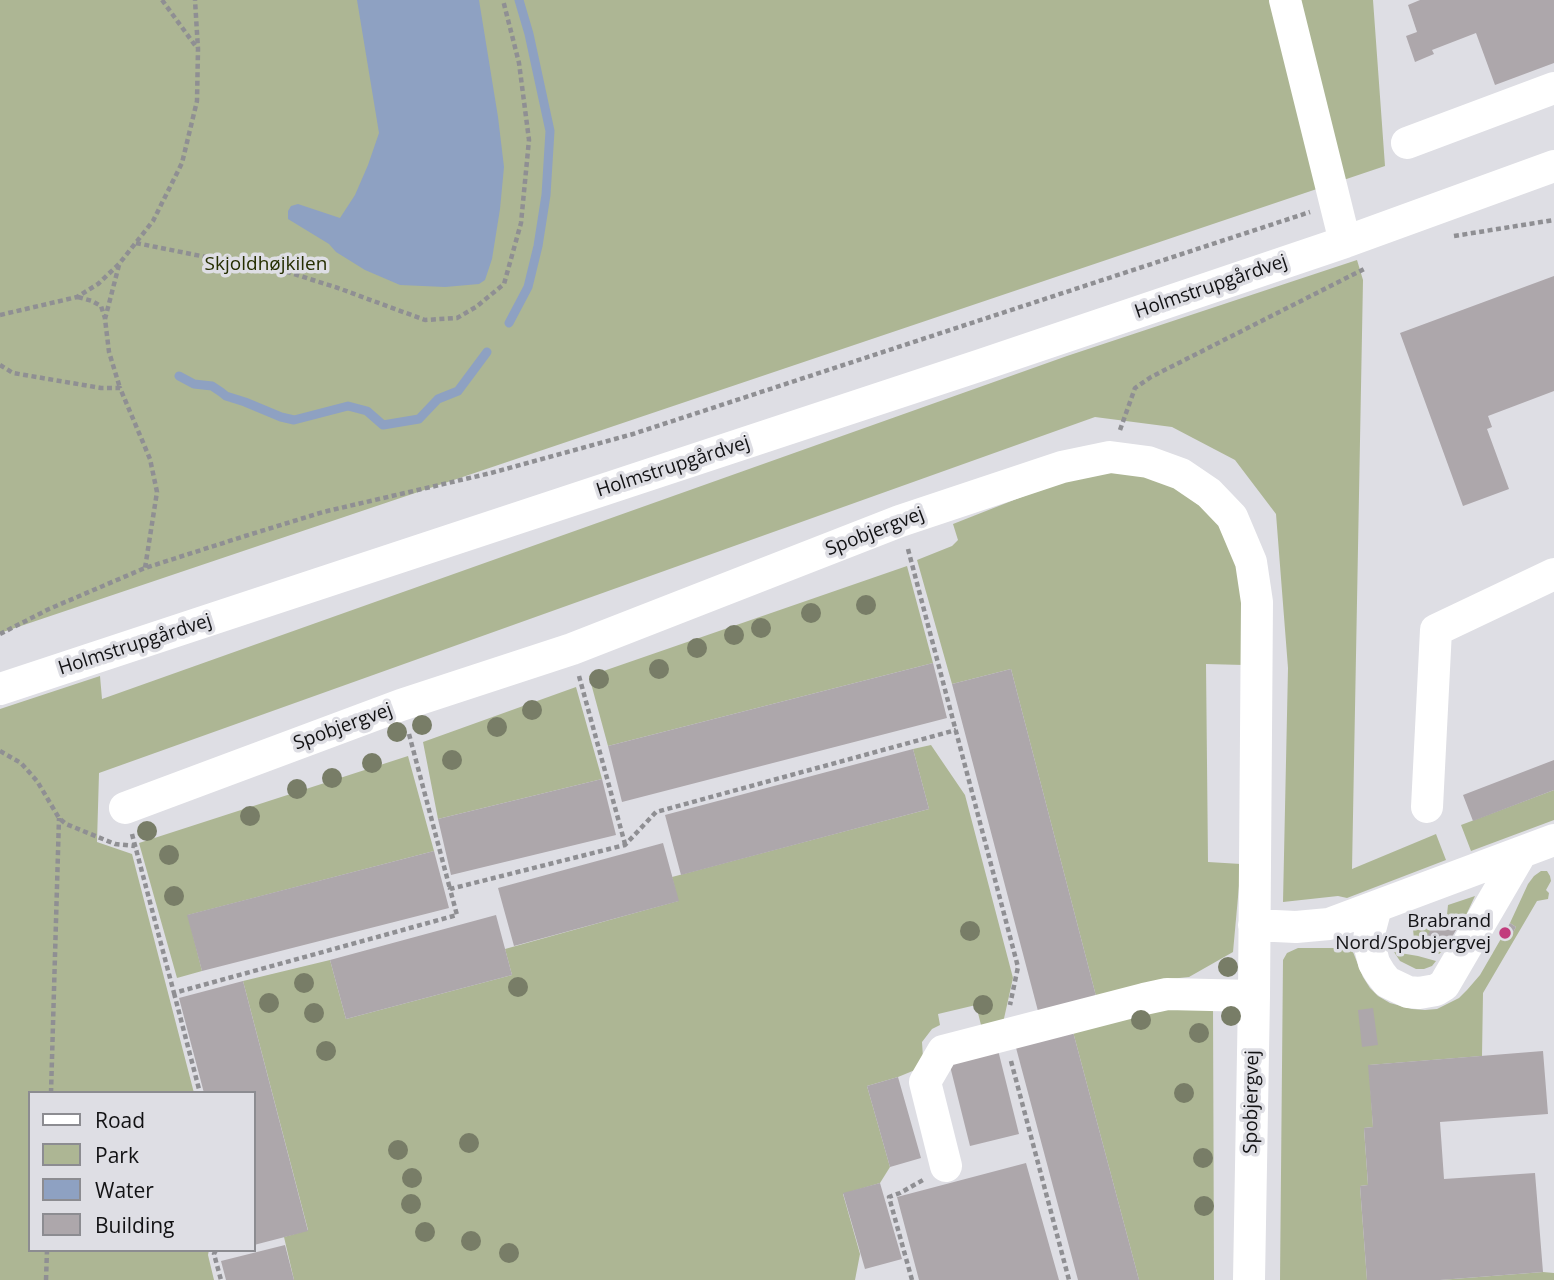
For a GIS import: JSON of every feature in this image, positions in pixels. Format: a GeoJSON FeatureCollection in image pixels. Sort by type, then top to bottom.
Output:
{"type":"FeatureCollection","features":[{"type":"Feature","properties":{"kind":"street"},"geometry":{"type":"LineString","coordinates":[[1286,0],[1345,242]]}},
{"type":"Feature","properties":{"kind":"street"},"geometry":{"type":"LineString","coordinates":[[1407,144],[1554,88]]}},
{"type":"Feature","properties":{"kind":"street","name":"Holmstrupgårdvej"},"geometry":{"type":"LineString","coordinates":[[0,689],[916,387],[1345,242],[1554,166]]}},
{"type":"Feature","properties":{"kind":"street","name":"Spobjergvej"},"geometry":{"type":"LineString","coordinates":[[125,808],[401,705],[572,649],[900,521],[1062,467],[1110,457],[1148,462],[1181,474],[1209,493],[1232,517],[1251,562],[1257,602],[1249,1280]]}},
{"type":"Feature","properties":{"kind":"street"},"geometry":{"type":"LineString","coordinates":[[1427,807],[1436,629],[1554,575]]}},
{"type":"Feature","properties":{"kind":"street"},"geometry":{"type":"LineString","coordinates":[[1254,925],[1296,927],[1329,924],[1554,840]]}},
{"type":"Feature","properties":{"kind":"street"},"geometry":{"type":"LineString","coordinates":[[1376,906],[1369,943],[1374,963],[1380,973],[1387,982],[1408,992],[1436,990],[1444,985],[1521,853]]}},
{"type":"Feature","properties":{"kind":"street"},"geometry":{"type":"LineString","coordinates":[[946,1166],[925,1082],[943,1051],[1167,994],[1254,996]]}},
{"type":"Feature","properties":{"kind":"path"},"geometry":{"type":"LineString","coordinates":[[162,0],[198,49]]}},
{"type":"Feature","properties":{"kind":"path"},"geometry":{"type":"LineString","coordinates":[[0,315],[77,296],[98,284],[119,264],[153,221],[182,163],[197,101],[195,0]]}},
{"type":"Feature","properties":{"kind":"path"},"geometry":{"type":"LineString","coordinates":[[136,243],[272,267],[425,320],[457,318],[476,307],[504,284],[521,223],[529,139],[519,63],[503,0]]}},
{"type":"Feature","properties":{"kind":"path"},"geometry":{"type":"LineString","coordinates":[[0,634],[49,609],[145,568],[323,512],[491,472],[633,434],[1335,204]]}},
{"type":"Feature","properties":{"kind":"path"},"geometry":{"type":"LineString","coordinates":[[1450,237],[1554,220]]}},
{"type":"Feature","properties":{"kind":"path"},"geometry":{"type":"LineString","coordinates":[[105,318],[119,264]]}},
{"type":"Feature","properties":{"kind":"path"},"geometry":{"type":"LineString","coordinates":[[1110,457],[1135,388],[1151,377],[1373,265]]}},
{"type":"Feature","properties":{"kind":"path"},"geometry":{"type":"LineString","coordinates":[[77,296],[101,306],[109,352],[120,388],[150,459],[157,492],[145,568]]}},
{"type":"Feature","properties":{"kind":"path"},"geometry":{"type":"LineString","coordinates":[[0,365],[13,373],[101,388],[120,388]]}},
{"type":"Feature","properties":{"kind":"path"},"geometry":{"type":"LineString","coordinates":[[450,888],[625,845],[656,812],[956,730],[900,521]]}},
{"type":"Feature","properties":{"kind":"path"},"geometry":{"type":"LineString","coordinates":[[572,649],[625,845]]}},
{"type":"Feature","properties":{"kind":"path"},"geometry":{"type":"LineString","coordinates":[[174,993],[457,915],[401,705]]}},
{"type":"Feature","properties":{"kind":"path"},"geometry":{"type":"LineString","coordinates":[[0,751],[21,763],[37,781],[59,818],[66,824],[115,844],[135,846]]}},
{"type":"Feature","properties":{"kind":"path"},"geometry":{"type":"LineString","coordinates":[[125,808],[199,1091]]}},
{"type":"Feature","properties":{"kind":"path"},"geometry":{"type":"LineString","coordinates":[[51,1091],[59,818]]}},
{"type":"Feature","properties":{"kind":"path"},"geometry":{"type":"LineString","coordinates":[[912,1280],[889,1197],[901,1194],[946,1166]]}},
{"type":"Feature","properties":{"kind":"path"},"geometry":{"type":"LineString","coordinates":[[46,1280],[47,1252]]}},
{"type":"Feature","properties":{"kind":"path"},"geometry":{"type":"LineString","coordinates":[[215,1252],[221,1280]]}},
{"type":"Feature","properties":{"kind":"green space","name":"Skjoldhøjkilen"},"geometry":{"type":"Polygon","coordinates":[[[0,0],[1373,0],[1385,166],[0,633],[0,0]]]}},
{"type":"Feature","properties":{"kind":"green space"},"geometry":{"type":"Polygon","coordinates":[[[1357,260],[1363,280],[1352,869],[1436,834],[1446,860],[1347,898],[1338,896],[1283,902],[1288,668],[1276,514],[1235,460],[1172,427],[1095,417],[99,773],[97,842],[132,854],[193,1091],[28,1091],[28,1252],[209,1252],[214,1280],[0,1280],[0,709],[100,676],[102,699],[1067,356],[1357,260]]]}},
{"type":"Feature","properties":{"kind":"green space"},"geometry":{"type":"Polygon","coordinates":[[[1098,472],[1156,478],[1174,487],[1214,516],[1241,571],[1244,665],[1206,664],[1208,862],[1241,864],[1233,952],[1189,977],[1160,980],[1096,996],[1011,669],[952,684],[917,560],[952,546],[958,540],[953,524],[1052,485],[1098,472]]]}},
{"type":"Feature","properties":{"kind":"green space"},"geometry":{"type":"Polygon","coordinates":[[[907,566],[933,663],[608,746],[589,676],[907,566]]]}},
{"type":"Feature","properties":{"kind":"green space"},"geometry":{"type":"Polygon","coordinates":[[[576,687],[602,779],[438,819],[423,742],[576,687]]]}},
{"type":"Feature","properties":{"kind":"green space"},"geometry":{"type":"Polygon","coordinates":[[[931,745],[965,795],[1013,978],[1003,1023],[982,1029],[976,1005],[938,1014],[940,1025],[932,1029],[922,1042],[923,1058],[915,1070],[867,1086],[890,1167],[880,1183],[843,1194],[860,1254],[855,1280],[294,1280],[284,1237],[308,1230],[243,981],[330,960],[346,1019],[512,975],[505,949],[678,901],[672,877],[929,809],[913,749],[931,745]]]}},
{"type":"Feature","properties":{"kind":"green space"},"geometry":{"type":"Polygon","coordinates":[[[408,756],[434,851],[188,915],[202,971],[177,978],[139,843],[408,756]]]}},
{"type":"Feature","properties":{"kind":"green space"},"geometry":{"type":"Polygon","coordinates":[[[1554,790],[1554,820],[1471,851],[1461,825],[1554,790]]]}},
{"type":"Feature","properties":{"kind":"green space"},"geometry":{"type":"Polygon","coordinates":[[[1541,871],[1547,871],[1550,876],[1551,881],[1546,890],[1549,893],[1548,899],[1537,901],[1483,993],[1482,1056],[1369,1065],[1373,1127],[1364,1128],[1368,1185],[1360,1186],[1367,1280],[1280,1280],[1283,960],[1287,953],[1298,948],[1343,948],[1353,952],[1363,977],[1378,996],[1390,1003],[1412,1009],[1437,1009],[1459,998],[1480,975],[1502,937],[1509,940],[1516,927],[1510,923],[1528,884],[1541,871]]]}},
{"type":"Feature","properties":{"kind":"green space"},"geometry":{"type":"Polygon","coordinates":[[[1475,896],[1459,930],[1446,924],[1448,905],[1475,896]]]}},
{"type":"Feature","properties":{"kind":"green space"},"geometry":{"type":"Polygon","coordinates":[[[1434,924],[1445,949],[1439,954],[1400,942],[1414,939],[1413,929],[1434,924]]]}},
{"type":"Feature","properties":{"kind":"green space"},"geometry":{"type":"Polygon","coordinates":[[[1394,952],[1436,961],[1432,966],[1416,969],[1400,961],[1394,952]]]}},
{"type":"Feature","properties":{"kind":"green space"},"geometry":{"type":"Polygon","coordinates":[[[1213,1006],[1214,1280],[1139,1280],[1072,1028],[1158,1009],[1213,1006]]]}},
{"type":"Feature","properties":{"kind":"green space"},"geometry":{"type":"Polygon","coordinates":[[[1554,1273],[1554,1280],[1440,1280],[1554,1273]]]}},
{"type":"Feature","properties":{"kind":"water"},"geometry":{"type":"Polygon","coordinates":[[[357,0],[479,0],[504,167],[492,259],[485,280],[479,284],[445,287],[400,285],[365,270],[288,219],[291,206],[298,204],[340,218],[355,195],[379,133],[357,0]]]}},
{"type":"Feature","properties":{"kind":"building"},"geometry":{"type":"Polygon","coordinates":[[[1420,0],[1554,0],[1554,63],[1495,85],[1476,33],[1432,50],[1434,54],[1415,62],[1406,36],[1417,32],[1408,5],[1420,0]]]}},
{"type":"Feature","properties":{"kind":"building"},"geometry":{"type":"Polygon","coordinates":[[[1554,276],[1554,391],[1488,416],[1492,427],[1487,429],[1509,489],[1463,506],[1400,333],[1554,276]]]}},
{"type":"Feature","properties":{"kind":"building"},"geometry":{"type":"Polygon","coordinates":[[[933,663],[947,718],[622,802],[608,746],[933,663]]]}},
{"type":"Feature","properties":{"kind":"building"},"geometry":{"type":"Polygon","coordinates":[[[1011,669],[1096,996],[1038,1011],[952,684],[1011,669]]]}},
{"type":"Feature","properties":{"kind":"building"},"geometry":{"type":"Polygon","coordinates":[[[913,749],[929,809],[681,875],[665,815],[913,749]]]}},
{"type":"Feature","properties":{"kind":"building"},"geometry":{"type":"Polygon","coordinates":[[[1554,760],[1554,790],[1473,821],[1463,795],[1554,760]]]}},
{"type":"Feature","properties":{"kind":"building"},"geometry":{"type":"Polygon","coordinates":[[[602,779],[616,835],[451,875],[438,819],[602,779]]]}},
{"type":"Feature","properties":{"kind":"building"},"geometry":{"type":"Polygon","coordinates":[[[663,843],[679,901],[514,946],[498,888],[663,843]]]}},
{"type":"Feature","properties":{"kind":"building"},"geometry":{"type":"Polygon","coordinates":[[[434,851],[449,908],[202,971],[187,915],[434,851]]]}},
{"type":"Feature","properties":{"kind":"building"},"geometry":{"type":"Polygon","coordinates":[[[496,915],[512,975],[346,1019],[330,960],[496,915]]]}},
{"type":"Feature","properties":{"kind":"building"},"geometry":{"type":"Polygon","coordinates":[[[1437,919],[1456,930],[1445,949],[1426,938],[1437,919]]]}},
{"type":"Feature","properties":{"kind":"building"},"geometry":{"type":"Polygon","coordinates":[[[1510,923],[1516,927],[1509,940],[1502,937],[1510,923]]]}},
{"type":"Feature","properties":{"kind":"building"},"geometry":{"type":"Polygon","coordinates":[[[243,981],[308,1231],[256,1244],[256,1091],[203,1091],[179,998],[243,981]]]}},
{"type":"Feature","properties":{"kind":"building"},"geometry":{"type":"Polygon","coordinates":[[[1373,1008],[1378,1045],[1362,1047],[1358,1010],[1373,1008]]]}},
{"type":"Feature","properties":{"kind":"building"},"geometry":{"type":"Polygon","coordinates":[[[1072,1028],[1139,1280],[1078,1280],[1015,1044],[1072,1028]]]}},
{"type":"Feature","properties":{"kind":"building"},"geometry":{"type":"Polygon","coordinates":[[[998,1050],[1019,1134],[970,1146],[949,1062],[998,1050]]]}},
{"type":"Feature","properties":{"kind":"building"},"geometry":{"type":"Polygon","coordinates":[[[1543,1051],[1548,1114],[1440,1122],[1444,1179],[1535,1173],[1543,1272],[1440,1280],[1367,1280],[1360,1186],[1368,1185],[1364,1128],[1373,1127],[1368,1065],[1543,1051]]]}},
{"type":"Feature","properties":{"kind":"building"},"geometry":{"type":"Polygon","coordinates":[[[898,1077],[921,1158],[890,1167],[867,1086],[898,1077]]]}},
{"type":"Feature","properties":{"kind":"building"},"geometry":{"type":"Polygon","coordinates":[[[1026,1163],[1059,1280],[919,1280],[897,1197],[1026,1163]]]}},
{"type":"Feature","properties":{"kind":"building"},"geometry":{"type":"Polygon","coordinates":[[[880,1183],[902,1259],[865,1269],[843,1193],[880,1183]]]}},
{"type":"Feature","properties":{"kind":"building"},"geometry":{"type":"Polygon","coordinates":[[[285,1245],[294,1280],[226,1280],[221,1261],[285,1245]]]}},
{"type":"Feature","properties":{"kind":"waterway"},"geometry":{"type":"LineString","coordinates":[[509,323],[528,287],[538,246],[546,195],[550,131],[519,0]]}},
{"type":"Feature","properties":{"kind":"waterway"},"geometry":{"type":"LineString","coordinates":[[179,376],[194,384],[212,386],[226,396],[281,417],[294,420],[348,406],[367,411],[383,425],[419,419],[438,399],[458,391],[487,352]]}},
{"type":"Feature","properties":{"kind":"place","name":"Brabrand Nord/Spobjergvej"},"geometry":{"type":"Point","coordinates":[1505,933]}}]}
